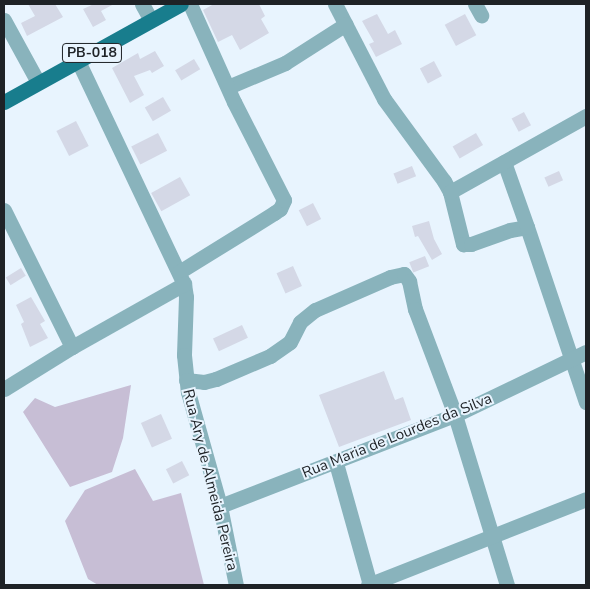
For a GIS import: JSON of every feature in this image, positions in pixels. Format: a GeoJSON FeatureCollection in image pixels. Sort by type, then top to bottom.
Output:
{"type":"FeatureCollection","features":[{"type":"Feature","properties":{"kind":"main road","name":"PB-018"},"geometry":{"type":"LineString","coordinates":[[4,102],[180,4]]}},
{"type":"Feature","properties":{"kind":"street"},"geometry":{"type":"LineString","coordinates":[[142,4],[151,20]]}},
{"type":"Feature","properties":{"kind":"street"},"geometry":{"type":"LineString","coordinates":[[4,389],[181,278],[274,213],[282,205],[283,194],[253,141],[190,4]]}},
{"type":"Feature","properties":{"kind":"street"},"geometry":{"type":"LineString","coordinates":[[335,4],[384,99],[436,168],[450,192],[463,244],[471,244],[510,230],[527,227]]}},
{"type":"Feature","properties":{"kind":"street"},"geometry":{"type":"LineString","coordinates":[[4,20],[38,82]]}},
{"type":"Feature","properties":{"kind":"street"},"geometry":{"type":"LineString","coordinates":[[228,87],[285,63],[346,24]]}},
{"type":"Feature","properties":{"kind":"street"},"geometry":{"type":"LineString","coordinates":[[78,61],[181,278]]}},
{"type":"Feature","properties":{"kind":"street"},"geometry":{"type":"LineString","coordinates":[[450,192],[586,116]]}},
{"type":"Feature","properties":{"kind":"street"},"geometry":{"type":"LineString","coordinates":[[504,162],[586,402]]}},
{"type":"Feature","properties":{"kind":"street"},"geometry":{"type":"LineString","coordinates":[[4,210],[72,346]]}},
{"type":"Feature","properties":{"kind":"street"},"geometry":{"type":"LineString","coordinates":[[186,380],[211,381],[270,356],[290,342],[300,322],[315,310],[397,274],[404,274],[407,276],[415,308],[455,415],[490,535],[507,585]]}},
{"type":"Feature","properties":{"kind":"street","name":"Rua Ary de Almeida Pereira"},"geometry":{"type":"LineString","coordinates":[[181,278],[186,297],[184,355],[186,380],[192,409],[220,506],[236,585]]}},
{"type":"Feature","properties":{"kind":"street","name":"Rua Maria de Lourdes da Silva"},"geometry":{"type":"LineString","coordinates":[[220,506],[336,463],[455,415],[586,352]]}},
{"type":"Feature","properties":{"kind":"street"},"geometry":{"type":"LineString","coordinates":[[336,463],[369,585],[490,535],[586,499]]}},
{"type":"Feature","properties":{"kind":"shaded area"},"geometry":{"type":"Polygon","coordinates":[[[131,385],[123,438],[112,472],[70,487],[23,412],[35,398],[55,407],[131,385]]]}},
{"type":"Feature","properties":{"kind":"shaded area"},"geometry":{"type":"Polygon","coordinates":[[[135,469],[153,501],[181,493],[204,585],[98,585],[88,579],[65,521],[85,490],[135,469]]]}},
{"type":"Feature","properties":{"kind":"building"},"geometry":{"type":"Polygon","coordinates":[[[28,4],[55,4],[63,17],[27,36],[21,23],[35,16],[28,4]]]}},
{"type":"Feature","properties":{"kind":"building"},"geometry":{"type":"Polygon","coordinates":[[[94,4],[114,4],[101,11],[106,20],[93,27],[83,9],[94,4]]]}},
{"type":"Feature","properties":{"kind":"building"},"geometry":{"type":"Polygon","coordinates":[[[214,4],[259,4],[265,16],[261,19],[269,33],[240,50],[232,35],[218,42],[203,10],[214,4]]]}},
{"type":"Feature","properties":{"kind":"building"},"geometry":{"type":"Polygon","coordinates":[[[377,14],[388,34],[395,30],[402,44],[376,57],[369,44],[374,42],[362,21],[377,14]]]}},
{"type":"Feature","properties":{"kind":"building"},"geometry":{"type":"Polygon","coordinates":[[[465,14],[476,35],[456,46],[445,25],[465,14]]]}},
{"type":"Feature","properties":{"kind":"building"},"geometry":{"type":"Polygon","coordinates":[[[155,51],[164,66],[152,73],[150,70],[134,76],[144,95],[130,103],[112,68],[138,53],[140,59],[155,51]]]}},
{"type":"Feature","properties":{"kind":"building"},"geometry":{"type":"Polygon","coordinates":[[[194,59],[200,69],[181,81],[175,70],[194,59]]]}},
{"type":"Feature","properties":{"kind":"building"},"geometry":{"type":"Polygon","coordinates":[[[434,61],[442,76],[428,84],[420,69],[434,61]]]}},
{"type":"Feature","properties":{"kind":"building"},"geometry":{"type":"Polygon","coordinates":[[[163,97],[171,111],[153,121],[145,107],[163,97]]]}},
{"type":"Feature","properties":{"kind":"building"},"geometry":{"type":"Polygon","coordinates":[[[524,112],[531,125],[519,132],[512,119],[524,112]]]}},
{"type":"Feature","properties":{"kind":"building"},"geometry":{"type":"Polygon","coordinates":[[[76,121],[89,146],[69,156],[56,131],[76,121]]]}},
{"type":"Feature","properties":{"kind":"building"},"geometry":{"type":"Polygon","coordinates":[[[158,133],[167,151],[140,164],[131,147],[158,133]]]}},
{"type":"Feature","properties":{"kind":"building"},"geometry":{"type":"Polygon","coordinates":[[[476,133],[483,145],[460,159],[453,146],[476,133]]]}},
{"type":"Feature","properties":{"kind":"building"},"geometry":{"type":"Polygon","coordinates":[[[412,166],[416,176],[398,184],[393,173],[412,166]]]}},
{"type":"Feature","properties":{"kind":"building"},"geometry":{"type":"Polygon","coordinates":[[[559,171],[563,180],[548,187],[544,178],[559,171]]]}},
{"type":"Feature","properties":{"kind":"building"},"geometry":{"type":"Polygon","coordinates":[[[180,177],[190,195],[161,211],[151,193],[180,177]]]}},
{"type":"Feature","properties":{"kind":"building"},"geometry":{"type":"Polygon","coordinates":[[[313,203],[321,219],[307,226],[299,210],[313,203]]]}},
{"type":"Feature","properties":{"kind":"building"},"geometry":{"type":"Polygon","coordinates":[[[429,221],[434,239],[442,254],[432,260],[418,236],[415,237],[412,226],[429,221]]]}},
{"type":"Feature","properties":{"kind":"building"},"geometry":{"type":"Polygon","coordinates":[[[425,256],[429,266],[413,273],[409,262],[425,256]]]}},
{"type":"Feature","properties":{"kind":"building"},"geometry":{"type":"Polygon","coordinates":[[[293,266],[302,286],[286,293],[277,273],[293,266]]]}},
{"type":"Feature","properties":{"kind":"building"},"geometry":{"type":"Polygon","coordinates":[[[21,268],[26,276],[11,285],[6,278],[21,268]]]}},
{"type":"Feature","properties":{"kind":"building"},"geometry":{"type":"Polygon","coordinates":[[[31,297],[45,321],[40,324],[48,338],[30,347],[21,324],[24,322],[16,305],[31,297]]]}},
{"type":"Feature","properties":{"kind":"building"},"geometry":{"type":"Polygon","coordinates":[[[242,325],[248,338],[219,351],[213,339],[242,325]]]}},
{"type":"Feature","properties":{"kind":"building"},"geometry":{"type":"Polygon","coordinates":[[[384,371],[395,400],[403,397],[411,420],[339,447],[319,395],[384,371]]]}},
{"type":"Feature","properties":{"kind":"building"},"geometry":{"type":"Polygon","coordinates":[[[161,414],[172,439],[152,448],[141,423],[161,414]]]}},
{"type":"Feature","properties":{"kind":"building"},"geometry":{"type":"Polygon","coordinates":[[[182,461],[189,475],[173,483],[166,469],[182,461]]]}}]}
